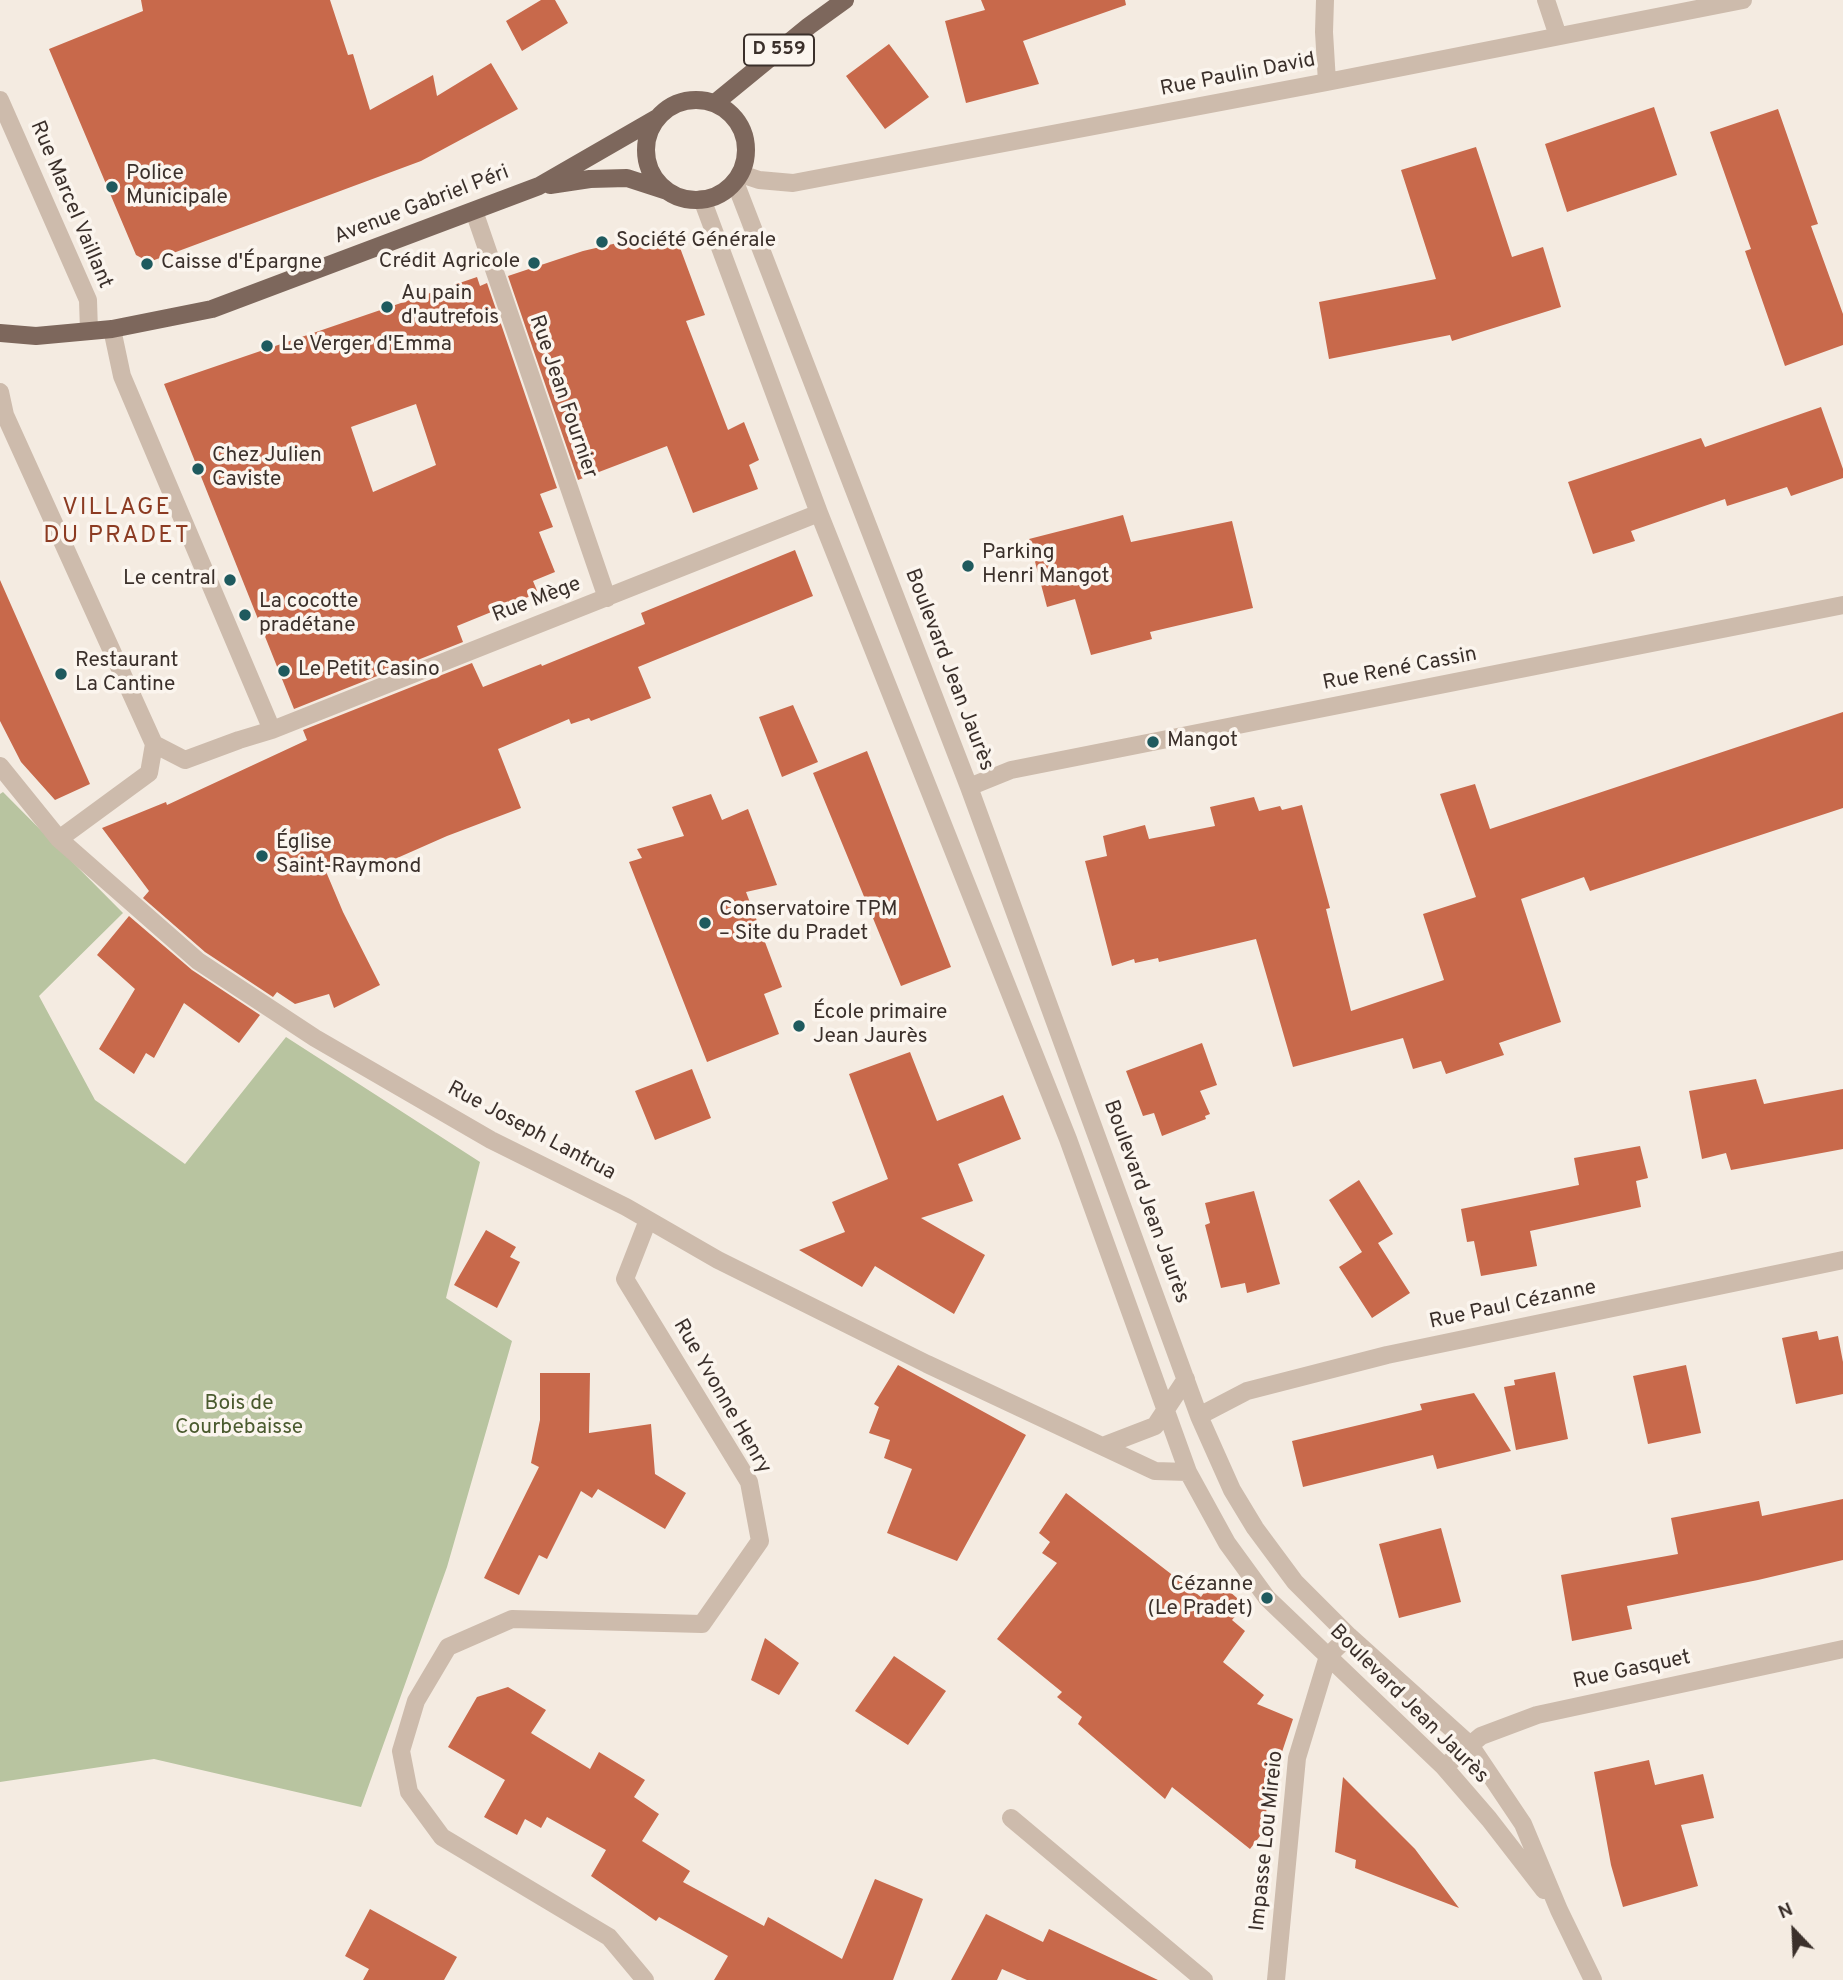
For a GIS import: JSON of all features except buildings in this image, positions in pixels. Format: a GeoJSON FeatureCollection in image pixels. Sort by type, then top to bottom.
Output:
{"type":"FeatureCollection","features":[{"type":"Feature","properties":{"kind":"main road","name":"D 559"},"geometry":{"type":"LineString","coordinates":[[715,103],[845,0]]}},
{"type":"Feature","properties":{"kind":"main road"},"geometry":{"type":"LineString","coordinates":[[699,99],[715,103],[730,111],[741,125],[746,140],[746,157],[738,178],[725,191],[702,199],[690,200],[667,191],[655,180],[647,157],[649,132],[657,118],[684,100],[699,99]]}},
{"type":"Feature","properties":{"kind":"main road","name":"Avenue Gabriel Péri"},"geometry":{"type":"LineString","coordinates":[[0,333],[36,336],[112,329],[212,309],[539,186],[657,118]]}},
{"type":"Feature","properties":{"kind":"main road","name":"Avenue Gabriel Péri"},"geometry":{"type":"LineString","coordinates":[[539,186],[590,179],[627,178],[667,191]]}},
{"type":"Feature","properties":{"kind":"street"},"geometry":{"type":"LineString","coordinates":[[1325,0],[1327,82]]}},
{"type":"Feature","properties":{"kind":"street"},"geometry":{"type":"LineString","coordinates":[[1546,0],[1558,36]]}},
{"type":"Feature","properties":{"kind":"street","name":"Rue Paulin David"},"geometry":{"type":"LineString","coordinates":[[738,178],[793,183],[1743,0]]}},
{"type":"Feature","properties":{"kind":"street","name":"Rue Marcel Vaillant"},"geometry":{"type":"LineString","coordinates":[[0,100],[88,300],[89,331]]}},
{"type":"Feature","properties":{"kind":"street","name":"Boulevard Jean Jaurès"},"geometry":{"type":"LineString","coordinates":[[738,178],[969,786],[1199,1416],[1232,1490],[1255,1528],[1295,1582],[1349,1636],[1469,1745],[1523,1824],[1559,1910]]}},
{"type":"Feature","properties":{"kind":"street","name":"Boulevard Jean Jaurès"},"geometry":{"type":"LineString","coordinates":[[702,199],[819,513],[1068,1139],[1188,1472],[1227,1543],[1267,1598],[1444,1767],[1489,1819],[1559,1910]]}},
{"type":"Feature","properties":{"kind":"street","name":"Rue Jean Fournier"},"geometry":{"type":"LineString","coordinates":[[474,211],[607,598]]}},
{"type":"Feature","properties":{"kind":"street"},"geometry":{"type":"LineString","coordinates":[[112,329],[122,376],[272,730]]}},
{"type":"Feature","properties":{"kind":"street"},"geometry":{"type":"LineString","coordinates":[[0,392],[5,415],[154,744],[149,773],[59,839]]}},
{"type":"Feature","properties":{"kind":"street","name":"Rue Mège"},"geometry":{"type":"LineString","coordinates":[[154,744],[185,760],[272,730],[819,513]]}},
{"type":"Feature","properties":{"kind":"street","name":"Rue René Cassin"},"geometry":{"type":"LineString","coordinates":[[969,786],[1011,770],[1843,605]]}},
{"type":"Feature","properties":{"kind":"street","name":"Rue Joseph Lantrua"},"geometry":{"type":"LineString","coordinates":[[1,770],[59,839],[198,961],[315,1038],[491,1140],[648,1220],[718,1260],[1155,1471],[1188,1472]]}},
{"type":"Feature","properties":{"kind":"street","name":"Rue Yvonne Henry"},"geometry":{"type":"LineString","coordinates":[[645,1980],[609,1937],[442,1838],[410,1792],[401,1751],[416,1701],[448,1647],[512,1619],[702,1625],[760,1541],[748,1482],[625,1279],[648,1220]]}},
{"type":"Feature","properties":{"kind":"street","name":"Rue Paul Cézanne"},"geometry":{"type":"LineString","coordinates":[[1199,1416],[1247,1391],[1387,1355],[1843,1260]]}},
{"type":"Feature","properties":{"kind":"street"},"geometry":{"type":"LineString","coordinates":[[1103,1446],[1155,1426],[1186,1379]]}},
{"type":"Feature","properties":{"kind":"street","name":"Impasse Lou Mireio"},"geometry":{"type":"LineString","coordinates":[[1276,1980],[1297,1758],[1328,1656],[1349,1636]]}},
{"type":"Feature","properties":{"kind":"street","name":"Rue Gasquet"},"geometry":{"type":"LineString","coordinates":[[1444,1767],[1481,1737],[1537,1715],[1843,1649]]}},
{"type":"Feature","properties":{"kind":"street"},"geometry":{"type":"LineString","coordinates":[[1011,1818],[1204,1980]]}},
{"type":"Feature","properties":{"kind":"street"},"geometry":{"type":"LineString","coordinates":[[1559,1910],[1593,1980]]}},
{"type":"Feature","properties":{"kind":"green space","name":"Bois de Courbebaisse"},"geometry":{"type":"Polygon","coordinates":[[[3,792],[123,913],[39,996],[95,1100],[185,1164],[286,1037],[480,1162],[446,1298],[512,1341],[447,1567],[361,1807],[154,1759],[0,1782],[0,794],[3,792]]]}},
{"type":"Feature","properties":{"kind":"place","name":"Police Municipale"},"geometry":{"type":"Point","coordinates":[112,187]}},
{"type":"Feature","properties":{"kind":"place","name":"Société Générale"},"geometry":{"type":"Point","coordinates":[602,242]}},
{"type":"Feature","properties":{"kind":"place","name":"Crédit Agricole"},"geometry":{"type":"Point","coordinates":[534,263]}},
{"type":"Feature","properties":{"kind":"place","name":"Caisse d'Épargne"},"geometry":{"type":"Point","coordinates":[147,264]}},
{"type":"Feature","properties":{"kind":"place","name":"Au pain d'autrefois"},"geometry":{"type":"Point","coordinates":[387,307]}},
{"type":"Feature","properties":{"kind":"place","name":"Le Verger d'Emma"},"geometry":{"type":"Point","coordinates":[267,346]}},
{"type":"Feature","properties":{"kind":"place","name":"Chez Julien Caviste"},"geometry":{"type":"Point","coordinates":[198,469]}},
{"type":"Feature","properties":{"kind":"place","name":"Parking Henri Mangot"},"geometry":{"type":"Point","coordinates":[968,566]}},
{"type":"Feature","properties":{"kind":"place","name":"Le central"},"geometry":{"type":"Point","coordinates":[230,580]}},
{"type":"Feature","properties":{"kind":"place","name":"La cocotte pradétane"},"geometry":{"type":"Point","coordinates":[245,615]}},
{"type":"Feature","properties":{"kind":"place","name":"Le Petit Casino"},"geometry":{"type":"Point","coordinates":[284,671]}},
{"type":"Feature","properties":{"kind":"place","name":"Restaurant La Cantine"},"geometry":{"type":"Point","coordinates":[61,674]}},
{"type":"Feature","properties":{"kind":"place","name":"Mangot"},"geometry":{"type":"Point","coordinates":[1153,742]}},
{"type":"Feature","properties":{"kind":"place","name":"Église Saint-Raymond"},"geometry":{"type":"Point","coordinates":[262,856]}},
{"type":"Feature","properties":{"kind":"place","name":"Conservatoire TPM – Site du Pradet"},"geometry":{"type":"Point","coordinates":[705,923]}},
{"type":"Feature","properties":{"kind":"place","name":"École primaire Jean Jaurès"},"geometry":{"type":"Point","coordinates":[799,1026]}},
{"type":"Feature","properties":{"kind":"place","name":"Cézanne (Le Pradet)"},"geometry":{"type":"Point","coordinates":[1267,1598]}},
{"type":"Feature","properties":{"kind":"district","name":"VILLAGE DU PRADET"},"geometry":{"type":"Point","coordinates":[117,523]}}]}
